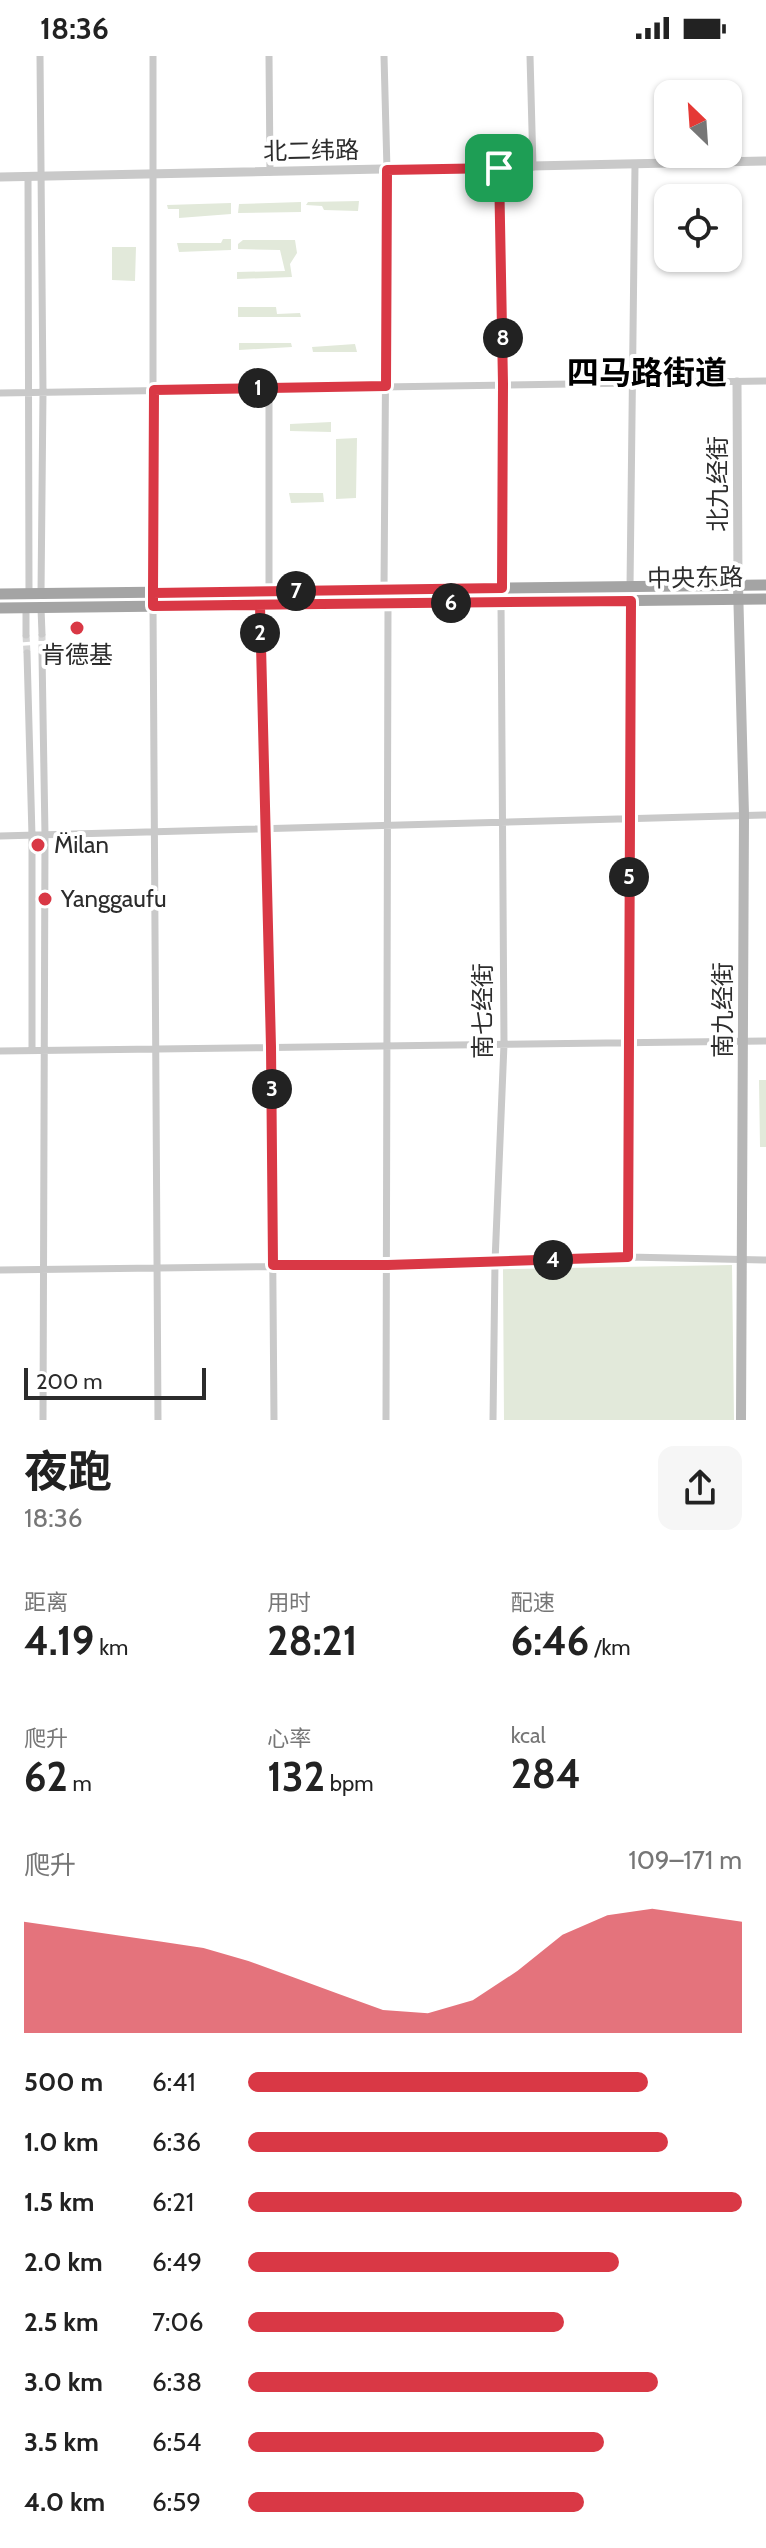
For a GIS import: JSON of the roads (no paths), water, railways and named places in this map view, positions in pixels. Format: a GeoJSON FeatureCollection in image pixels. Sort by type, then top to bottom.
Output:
{"type":"FeatureCollection","features":[{"type":"Feature","properties":{"kind":"main road","name":"南九经街"},"geometry":{"type":"LineString","coordinates":[[738,585],[744,815],[741,1420]]}},
{"type":"Feature","properties":{"kind":"main road","name":"中央东路"},"geometry":{"type":"LineString","coordinates":[[0,594],[766,585]]}},
{"type":"Feature","properties":{"kind":"main road","name":"中央东路"},"geometry":{"type":"LineString","coordinates":[[0,608],[766,599]]}},
{"type":"Feature","properties":{"kind":"street"},"geometry":{"type":"LineString","coordinates":[[35,594],[43,392],[40,56]]}},
{"type":"Feature","properties":{"kind":"street"},"geometry":{"type":"LineString","coordinates":[[153,56],[154,1049],[158,1420]]}},
{"type":"Feature","properties":{"kind":"street"},"geometry":{"type":"LineString","coordinates":[[269,56],[270,172]]}},
{"type":"Feature","properties":{"kind":"street"},"geometry":{"type":"LineString","coordinates":[[384,56],[387,170],[384,590]]}},
{"type":"Feature","properties":{"kind":"street"},"geometry":{"type":"LineString","coordinates":[[530,56],[533,167]]}},
{"type":"Feature","properties":{"kind":"street","name":"北二纬路"},"geometry":{"type":"LineString","coordinates":[[0,177],[766,161]]}},
{"type":"Feature","properties":{"kind":"street"},"geometry":{"type":"LineString","coordinates":[[630,587],[635,165]]}},
{"type":"Feature","properties":{"kind":"street"},"geometry":{"type":"LineString","coordinates":[[499,168],[503,384],[502,588]]}},
{"type":"Feature","properties":{"kind":"street"},"geometry":{"type":"LineString","coordinates":[[28,176],[28,392],[35,594]]}},
{"type":"Feature","properties":{"kind":"street"},"geometry":{"type":"LineString","coordinates":[[0,393],[766,381]]}},
{"type":"Feature","properties":{"kind":"street","name":"北九经街"},"geometry":{"type":"LineString","coordinates":[[737,382],[738,585]]}},
{"type":"Feature","properties":{"kind":"street"},"geometry":{"type":"LineString","coordinates":[[269,388],[269,591]]}},
{"type":"Feature","properties":{"kind":"street"},"geometry":{"type":"LineString","coordinates":[[628,1257],[631,601]]}},
{"type":"Feature","properties":{"kind":"street","name":"南七经街"},"geometry":{"type":"LineString","coordinates":[[493,1420],[495,1262],[504,1044],[501,602]]}},
{"type":"Feature","properties":{"kind":"street"},"geometry":{"type":"LineString","coordinates":[[386,1420],[388,604]]}},
{"type":"Feature","properties":{"kind":"street"},"geometry":{"type":"LineString","coordinates":[[260,605],[271,1047],[274,1420]]}},
{"type":"Feature","properties":{"kind":"street"},"geometry":{"type":"LineString","coordinates":[[26,608],[26,635]]}},
{"type":"Feature","properties":{"kind":"street"},"geometry":{"type":"LineString","coordinates":[[41,608],[42,634]]}},
{"type":"Feature","properties":{"kind":"street"},"geometry":{"type":"LineString","coordinates":[[27,653],[32,836],[32,1050]]}},
{"type":"Feature","properties":{"kind":"street"},"geometry":{"type":"LineString","coordinates":[[42,654],[45,835],[43,1420]]}},
{"type":"Feature","properties":{"kind":"street"},"geometry":{"type":"LineString","coordinates":[[0,836],[766,815]]}},
{"type":"Feature","properties":{"kind":"street"},"geometry":{"type":"LineString","coordinates":[[0,1051],[766,1041]]}},
{"type":"Feature","properties":{"kind":"street"},"geometry":{"type":"LineString","coordinates":[[0,1270],[388,1265],[628,1257],[766,1260]]}},
{"type":"Feature","properties":{"kind":"tunnel"},"geometry":{"type":"LineString","coordinates":[[42,634],[42,654]]}},
{"type":"Feature","properties":{"kind":"tunnel"},"geometry":{"type":"LineString","coordinates":[[26,635],[27,653]]}},
{"type":"Feature","properties":{"kind":"place","name":"肯德基"},"geometry":{"type":"Point","coordinates":[77,628]}},
{"type":"Feature","properties":{"kind":"place","name":"M̈ilan"},"geometry":{"type":"Point","coordinates":[38,845]}},
{"type":"Feature","properties":{"kind":"place","name":"Yanggaufu"},"geometry":{"type":"Point","coordinates":[45,899]}},
{"type":"Feature","properties":{"kind":"district","name":"四马路街道"},"geometry":{"type":"Point","coordinates":[647,373]}}]}
